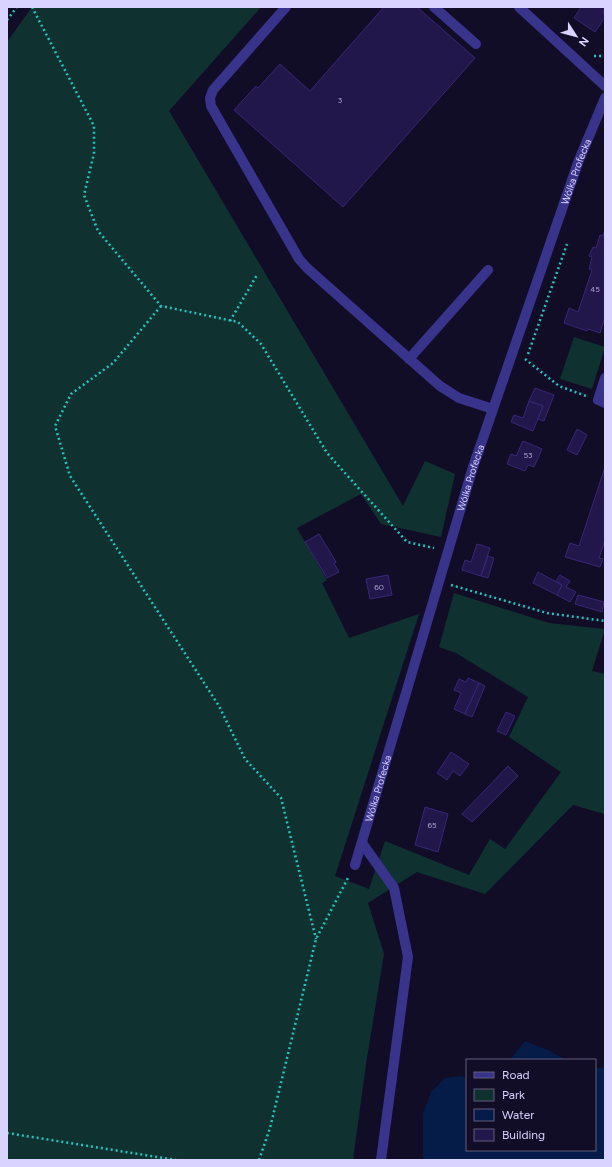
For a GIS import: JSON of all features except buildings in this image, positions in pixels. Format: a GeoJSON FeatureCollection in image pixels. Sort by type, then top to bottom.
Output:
{"type":"FeatureCollection","features":[{"type":"Feature","properties":{"kind":"street"},"geometry":{"type":"LineString","coordinates":[[286,7],[212,90],[210,98],[211,106],[299,259],[312,273],[440,386],[459,398],[493,409]]}},
{"type":"Feature","properties":{"kind":"street"},"geometry":{"type":"LineString","coordinates":[[434,7],[476,44]]}},
{"type":"Feature","properties":{"kind":"street"},"geometry":{"type":"LineString","coordinates":[[519,7],[605,86]]}},
{"type":"Feature","properties":{"kind":"street","name":"Wólka Profecka"},"geometry":{"type":"LineString","coordinates":[[355,865],[473,467],[579,160],[605,98]]}},
{"type":"Feature","properties":{"kind":"street"},"geometry":{"type":"LineString","coordinates":[[409,358],[488,270]]}},
{"type":"Feature","properties":{"kind":"street"},"geometry":{"type":"LineString","coordinates":[[601,402],[605,378]]}},
{"type":"Feature","properties":{"kind":"street"},"geometry":{"type":"LineString","coordinates":[[362,843],[394,888],[408,957],[381,1160]]}},
{"type":"Feature","properties":{"kind":"path"},"geometry":{"type":"LineString","coordinates":[[7,20],[17,7]]}},
{"type":"Feature","properties":{"kind":"path"},"geometry":{"type":"LineString","coordinates":[[32,7],[94,126],[94,153],[84,195],[98,231],[161,306],[238,322],[261,344],[327,453],[408,542],[448,550]]}},
{"type":"Feature","properties":{"kind":"path"},"geometry":{"type":"LineString","coordinates":[[230,320],[257,274]]}},
{"type":"Feature","properties":{"kind":"path"},"geometry":{"type":"LineString","coordinates":[[161,306],[113,363],[71,394],[55,426],[70,476],[219,706],[245,759],[281,798],[316,939]]}},
{"type":"Feature","properties":{"kind":"path"},"geometry":{"type":"LineString","coordinates":[[525,359],[559,386],[601,402]]}},
{"type":"Feature","properties":{"kind":"path"},"geometry":{"type":"LineString","coordinates":[[447,584],[547,613],[605,621]]}},
{"type":"Feature","properties":{"kind":"path"},"geometry":{"type":"LineString","coordinates":[[260,1160],[270,1128],[316,939],[355,865]]}},
{"type":"Feature","properties":{"kind":"path"},"geometry":{"type":"LineString","coordinates":[[7,1133],[176,1160]]}},
{"type":"Feature","properties":{"kind":"green space"},"geometry":{"type":"Polygon","coordinates":[[[32,7],[261,7],[169,111],[403,506],[425,461],[455,474],[441,537],[381,524],[361,494],[297,528],[327,580],[322,583],[349,638],[419,614],[335,876],[369,889],[385,841],[469,875],[490,839],[505,849],[561,772],[509,737],[528,697],[456,653],[439,647],[454,593],[549,623],[605,629],[592,671],[605,674],[605,814],[573,805],[485,894],[417,872],[368,903],[384,954],[366,1064],[353,1160],[7,1160],[7,42],[32,7]]]}},
{"type":"Feature","properties":{"kind":"green space"},"geometry":{"type":"Polygon","coordinates":[[[574,337],[605,347],[592,389],[560,379],[574,337]]]}},
{"type":"Feature","properties":{"kind":"water"},"geometry":{"type":"Polygon","coordinates":[[[525,1041],[548,1050],[564,1059],[511,1059],[525,1041]]]}},
{"type":"Feature","properties":{"kind":"water"},"geometry":{"type":"Polygon","coordinates":[[[596,1068],[605,1068],[605,1160],[423,1160],[423,1114],[431,1092],[445,1078],[462,1076],[466,1078],[466,1151],[596,1151],[596,1068]]]}}]}
